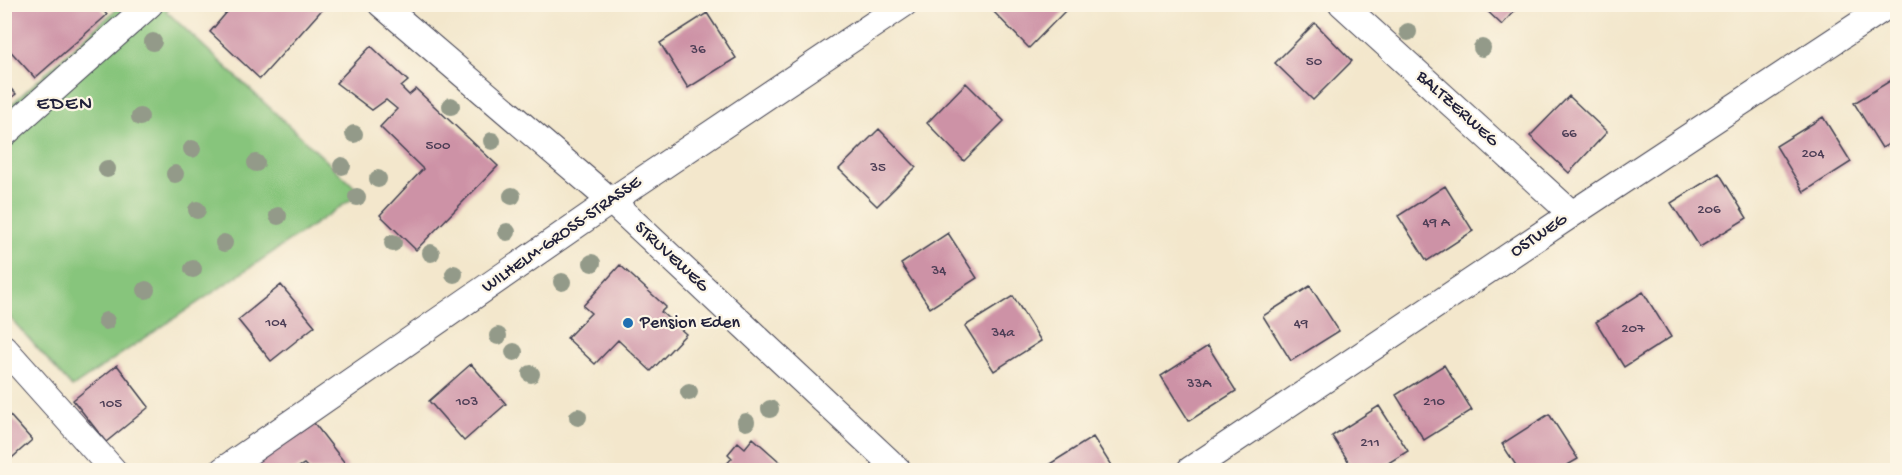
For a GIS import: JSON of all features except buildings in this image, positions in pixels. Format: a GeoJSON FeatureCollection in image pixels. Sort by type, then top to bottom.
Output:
{"type":"FeatureCollection","features":[{"type":"Feature","properties":{"kind":"street"},"geometry":{"type":"LineString","coordinates":[[4,134],[150,4]]}},
{"type":"Feature","properties":{"kind":"street","name":"STRUVEWEG"},"geometry":{"type":"LineString","coordinates":[[381,4],[610,201],[898,471]]}},
{"type":"Feature","properties":{"kind":"street","name":"WILHELM-GROSS-STRASSE"},"geometry":{"type":"LineString","coordinates":[[223,471],[610,201],[904,4]]}},
{"type":"Feature","properties":{"kind":"street","name":"BALTZERWEG"},"geometry":{"type":"LineString","coordinates":[[1342,4],[1572,214]]}},
{"type":"Feature","properties":{"kind":"street","name":"OSTWEG"},"geometry":{"type":"LineString","coordinates":[[1190,471],[1890,4]]}},
{"type":"Feature","properties":{"kind":"street"},"geometry":{"type":"LineString","coordinates":[[4,348],[113,471]]}},
{"type":"Feature","properties":{"kind":"green space"},"geometry":{"type":"Polygon","coordinates":[[[121,5],[172,5],[166,11],[361,193],[72,387],[5,312],[4,111],[121,5]]]}},
{"type":"Feature","properties":{"kind":"place","name":"Pension Eden"},"geometry":{"type":"Point","coordinates":[628,323]}},
{"type":"Feature","properties":{"kind":"district","name":"EDEN"},"geometry":{"type":"Point","coordinates":[65,105]}}]}
